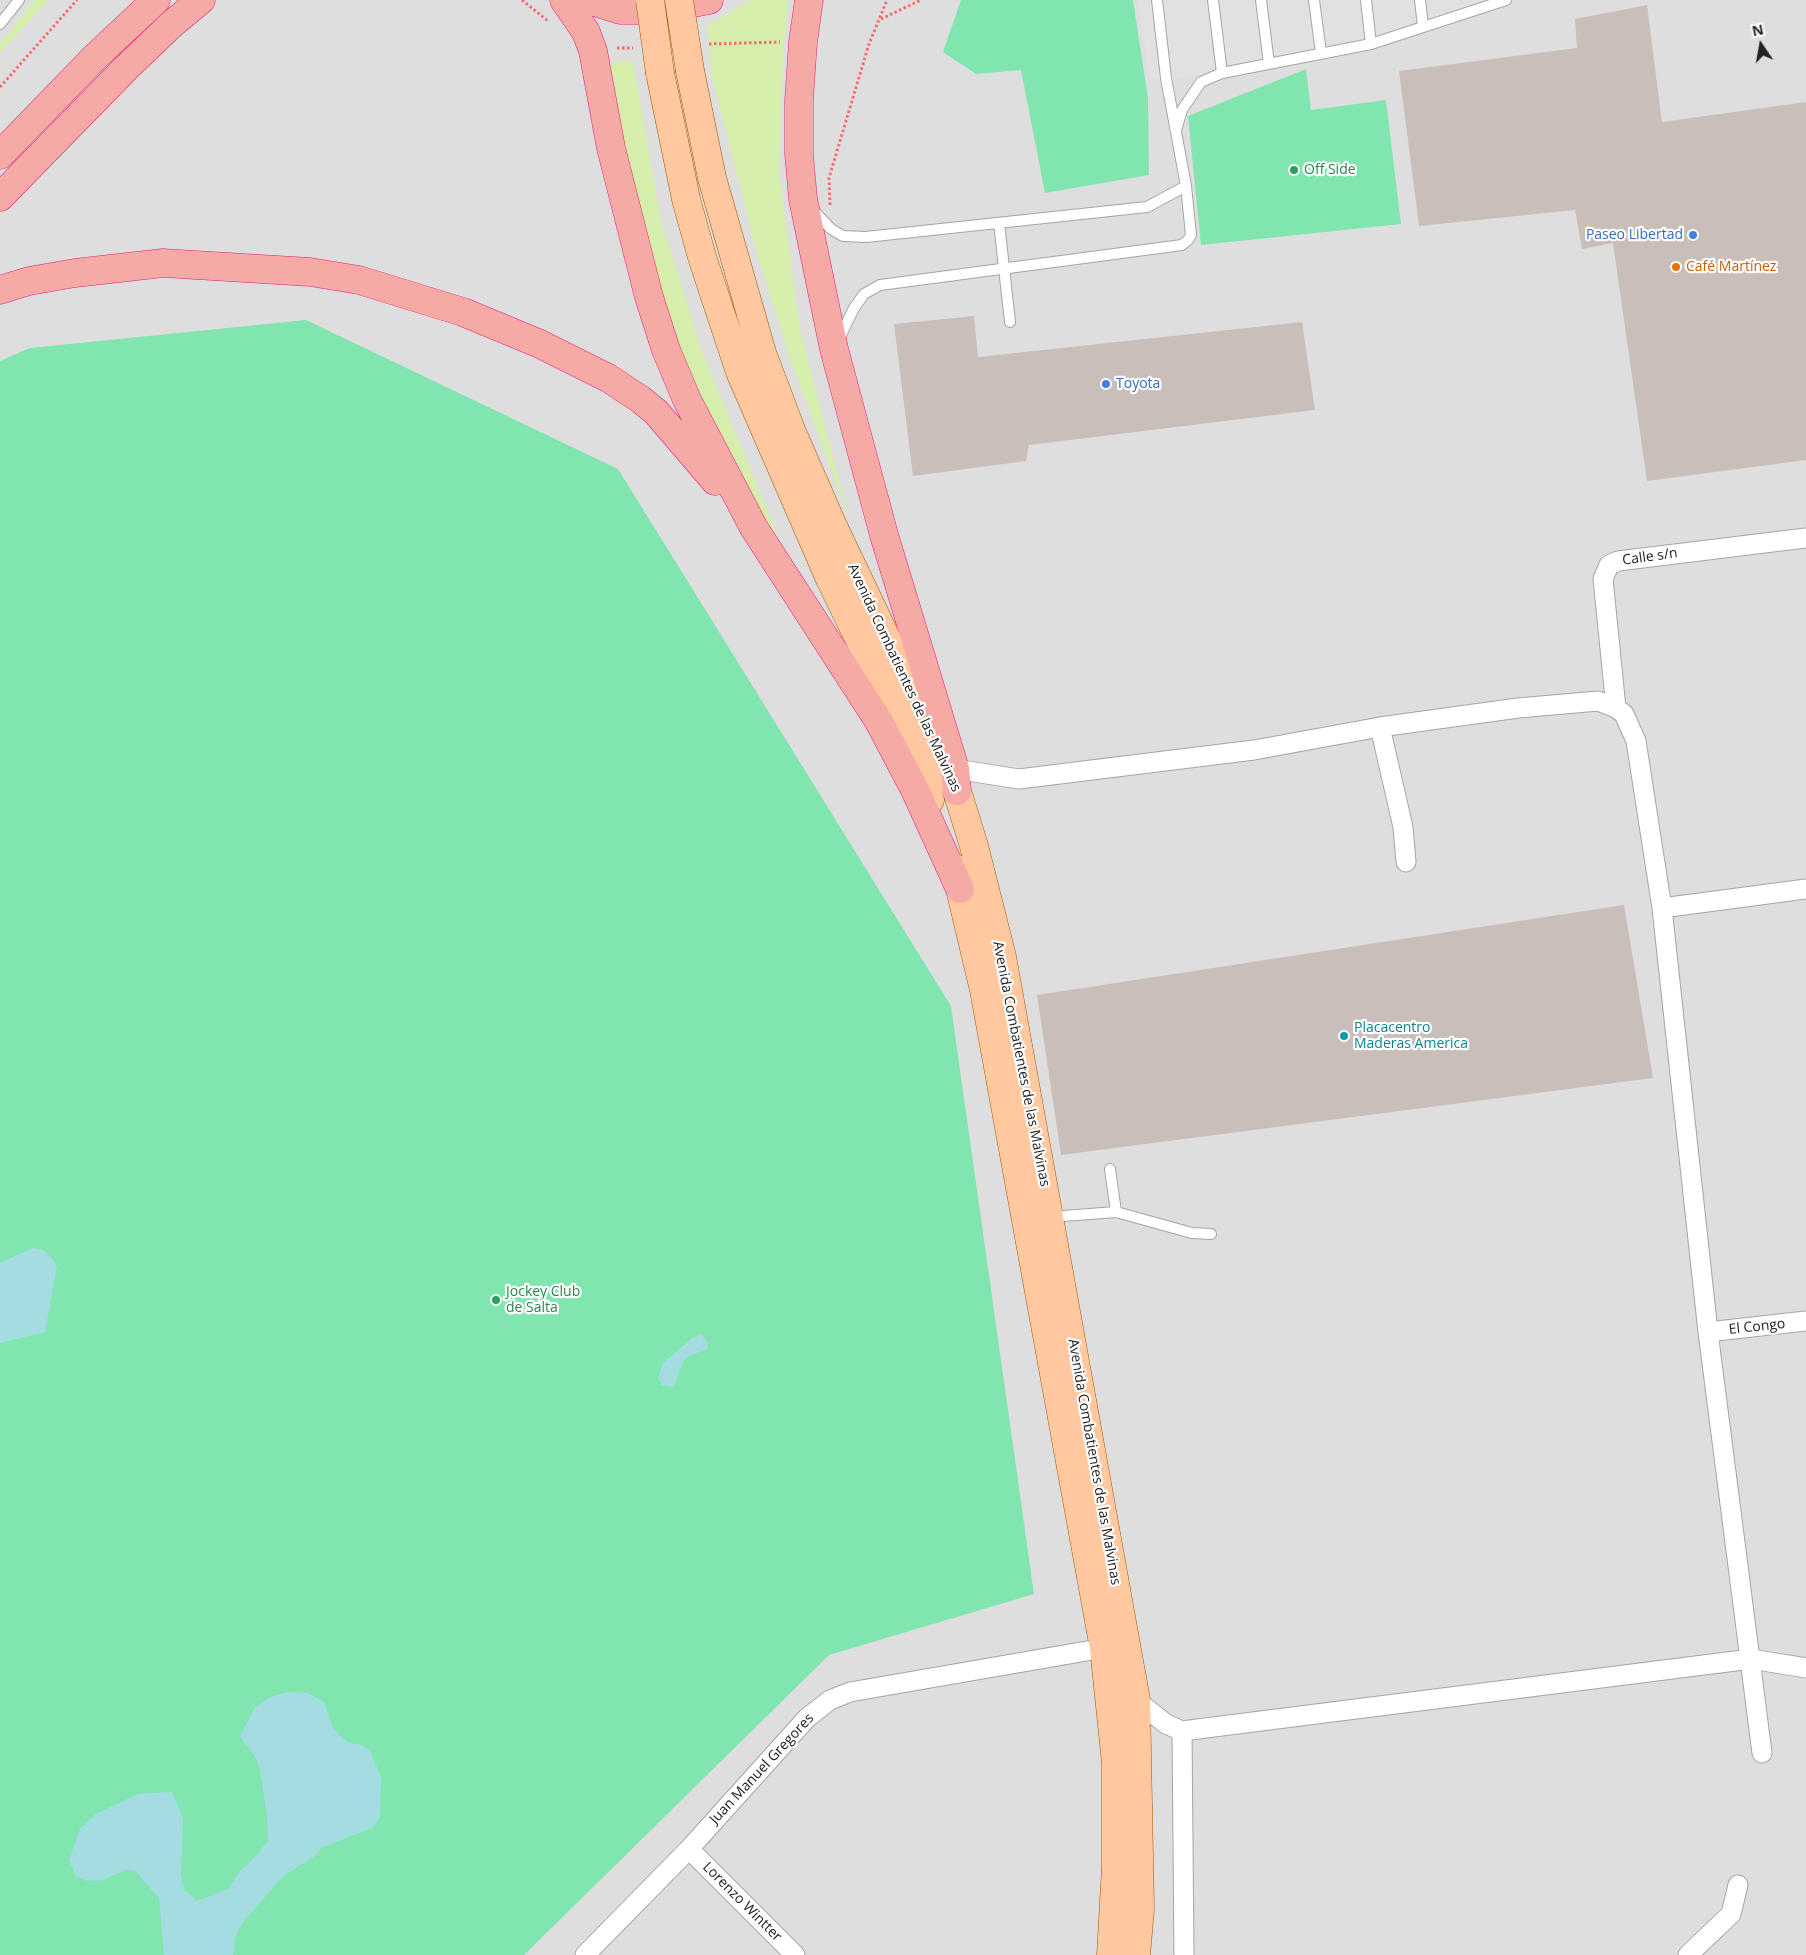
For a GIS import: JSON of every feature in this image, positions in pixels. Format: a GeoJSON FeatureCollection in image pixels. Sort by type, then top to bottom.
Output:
{"type":"FeatureCollection","features":[{"type":"Feature","properties":{"kind":"highway"},"geometry":{"type":"LineString","coordinates":[[0,156],[95,57],[156,0]]}},
{"type":"Feature","properties":{"kind":"highway"},"geometry":{"type":"LineString","coordinates":[[0,197],[132,62],[172,24],[201,0]]}},
{"type":"Feature","properties":{"kind":"highway"},"geometry":{"type":"LineString","coordinates":[[564,0],[586,32],[592,51],[628,220],[666,350],[706,439],[754,528],[878,720],[915,790],[960,889]]}},
{"type":"Feature","properties":{"kind":"highway"},"geometry":{"type":"LineString","coordinates":[[588,0],[620,10],[657,10],[709,0]]}},
{"type":"Feature","properties":{"kind":"highway"},"geometry":{"type":"LineString","coordinates":[[809,0],[802,42],[799,100],[799,154],[803,199],[834,349],[884,534],[956,780]]}},
{"type":"Feature","properties":{"kind":"highway"},"geometry":{"type":"LineString","coordinates":[[0,290],[30,281],[75,273],[163,263],[310,272],[359,280],[413,296],[463,312],[540,344],[608,378],[640,399],[674,431],[754,528]]}},
{"type":"Feature","properties":{"kind":"main road","name":"Avenida Combatientes de las Malvinas"},"geometry":{"type":"LineString","coordinates":[[650,0],[660,72],[686,199],[705,267],[740,372],[830,579],[906,735],[960,889],[984,990],[1104,1648],[1116,1763],[1116,1867],[1111,1955]]}},
{"type":"Feature","properties":{"kind":"main road","name":"Avenida Combatientes de las Malvinas"},"geometry":{"type":"LineString","coordinates":[[679,0],[690,71],[712,178],[762,353],[791,430],[832,524],[929,728],[956,780],[974,846],[1011,1001],[1136,1700],[1140,1900],[1136,1955]]}},
{"type":"Feature","properties":{"kind":"street","name":"Calle s/n"},"geometry":{"type":"LineString","coordinates":[[1616,708],[1603,579],[1609,565],[1618,561],[1806,538]]}},
{"type":"Feature","properties":{"kind":"street"},"geometry":{"type":"LineString","coordinates":[[956,780],[1019,779],[1254,750],[1380,727],[1518,708],[1598,701],[1616,708],[1624,714],[1636,741],[1662,908],[1708,1332],[1762,1753]]}},
{"type":"Feature","properties":{"kind":"street"},"geometry":{"type":"LineString","coordinates":[[1380,727],[1403,827],[1406,862]]}},
{"type":"Feature","properties":{"kind":"street"},"geometry":{"type":"LineString","coordinates":[[1662,908],[1806,889]]}},
{"type":"Feature","properties":{"kind":"street","name":"El Congo"},"geometry":{"type":"LineString","coordinates":[[1708,1332],[1806,1321]]}},
{"type":"Feature","properties":{"kind":"street","name":"Juan Manuel Gregores"},"geometry":{"type":"LineString","coordinates":[[585,1955],[689,1849],[807,1718],[830,1700],[850,1692],[1104,1648]]}},
{"type":"Feature","properties":{"kind":"street"},"geometry":{"type":"LineString","coordinates":[[1136,1700],[1166,1724],[1182,1731],[1751,1659],[1806,1668]]}},
{"type":"Feature","properties":{"kind":"street"},"geometry":{"type":"LineString","coordinates":[[1182,1731],[1185,1954]]}},
{"type":"Feature","properties":{"kind":"street","name":"Lorenzo Wintter"},"geometry":{"type":"LineString","coordinates":[[689,1849],[795,1955]]}},
{"type":"Feature","properties":{"kind":"street"},"geometry":{"type":"LineString","coordinates":[[1688,1955],[1731,1914],[1738,1885]]}},
{"type":"Feature","properties":{"kind":"lane"},"geometry":{"type":"LineString","coordinates":[[0,24],[19,0]]}},
{"type":"Feature","properties":{"kind":"lane"},"geometry":{"type":"LineString","coordinates":[[834,349],[864,294],[880,285],[1182,245],[1191,235],[1186,186],[1175,134],[1158,0]]}},
{"type":"Feature","properties":{"kind":"lane"},"geometry":{"type":"LineString","coordinates":[[1213,0],[1222,73]]}},
{"type":"Feature","properties":{"kind":"lane"},"geometry":{"type":"LineString","coordinates":[[1261,0],[1269,64]]}},
{"type":"Feature","properties":{"kind":"lane"},"geometry":{"type":"LineString","coordinates":[[1314,0],[1321,53]]}},
{"type":"Feature","properties":{"kind":"lane"},"geometry":{"type":"LineString","coordinates":[[1366,0],[1371,44]]}},
{"type":"Feature","properties":{"kind":"lane"},"geometry":{"type":"LineString","coordinates":[[1420,0],[1423,27]]}},
{"type":"Feature","properties":{"kind":"lane"},"geometry":{"type":"LineString","coordinates":[[1470,0],[1471,12]]}},
{"type":"Feature","properties":{"kind":"lane"},"geometry":{"type":"LineString","coordinates":[[1175,134],[1182,110],[1190,96],[1201,82],[1222,73],[1371,44],[1506,0]]}},
{"type":"Feature","properties":{"kind":"lane"},"geometry":{"type":"LineString","coordinates":[[803,199],[831,229],[843,236],[866,237],[1147,207],[1186,186]]}},
{"type":"Feature","properties":{"kind":"lane"},"geometry":{"type":"LineString","coordinates":[[999,223],[1010,322]]}},
{"type":"Feature","properties":{"kind":"lane"},"geometry":{"type":"LineString","coordinates":[[1110,1169],[1116,1212]]}},
{"type":"Feature","properties":{"kind":"lane"},"geometry":{"type":"LineString","coordinates":[[1049,1217],[1116,1212],[1192,1233],[1211,1234]]}},
{"type":"Feature","properties":{"kind":"path"},"geometry":{"type":"LineString","coordinates":[[0,87],[77,0]]}},
{"type":"Feature","properties":{"kind":"path"},"geometry":{"type":"LineString","coordinates":[[831,229],[829,178],[869,44],[887,0]]}},
{"type":"Feature","properties":{"kind":"path"},"geometry":{"type":"LineString","coordinates":[[880,19],[921,0]]}},
{"type":"Feature","properties":{"kind":"shaded area"},"geometry":{"type":"Polygon","coordinates":[[[0,0],[1806,0],[1806,1955],[0,1955],[0,0]]]}},
{"type":"Feature","properties":{"kind":"shaded area"},"geometry":{"type":"Polygon","coordinates":[[[1138,0],[1506,0],[1371,44],[1222,73],[1150,80],[1138,0]]]}},
{"type":"Feature","properties":{"kind":"green space"},"geometry":{"type":"Polygon","coordinates":[[[35,0],[48,0],[0,53],[0,44],[35,0]]]}},
{"type":"Feature","properties":{"kind":"green space"},"geometry":{"type":"Polygon","coordinates":[[[751,0],[788,0],[782,71],[779,174],[800,329],[849,518],[789,356],[757,254],[711,72],[707,26],[751,0]]]}},
{"type":"Feature","properties":{"kind":"green space"},"geometry":{"type":"Polygon","coordinates":[[[961,0],[1133,0],[1148,98],[1149,175],[1045,193],[1021,70],[976,74],[943,52],[961,0]]]}},
{"type":"Feature","properties":{"kind":"green space"},"geometry":{"type":"Polygon","coordinates":[[[633,61],[661,222],[703,354],[784,555],[747,496],[674,337],[637,218],[610,62],[633,61]]]}},
{"type":"Feature","properties":{"kind":"green space","name":"Off Side"},"geometry":{"type":"Polygon","coordinates":[[[1306,69],[1311,110],[1386,100],[1401,224],[1201,245],[1188,116],[1306,69]]]}},
{"type":"Feature","properties":{"kind":"green space","name":"Jockey Club de Salta"},"geometry":{"type":"Polygon","coordinates":[[[306,320],[618,469],[951,1006],[1034,1594],[829,1655],[524,1955],[0,1955],[0,361],[30,348],[306,320]]]}},
{"type":"Feature","properties":{"kind":"water"},"geometry":{"type":"Polygon","coordinates":[[[33,1248],[43,1250],[51,1257],[57,1267],[45,1332],[0,1343],[0,1263],[33,1248]]]}},
{"type":"Feature","properties":{"kind":"water"},"geometry":{"type":"Polygon","coordinates":[[[701,1334],[708,1343],[707,1349],[691,1355],[683,1362],[674,1387],[662,1385],[658,1378],[663,1363],[692,1338],[701,1334]]]}},
{"type":"Feature","properties":{"kind":"water"},"geometry":{"type":"Polygon","coordinates":[[[289,1692],[308,1693],[324,1702],[332,1726],[340,1736],[349,1743],[363,1745],[371,1753],[381,1777],[380,1817],[372,1828],[321,1848],[316,1855],[281,1878],[241,1925],[236,1936],[233,1955],[164,1955],[159,1898],[135,1871],[127,1869],[103,1880],[87,1881],[76,1876],[69,1861],[80,1829],[96,1814],[138,1794],[172,1792],[183,1818],[181,1874],[184,1890],[197,1901],[228,1889],[240,1871],[268,1841],[267,1816],[260,1769],[254,1755],[240,1736],[255,1707],[270,1697],[289,1692]]]}},
{"type":"Feature","properties":{"kind":"building","name":"Paseo Libertad"},"geometry":{"type":"Polygon","coordinates":[[[1647,5],[1662,122],[1806,102],[1806,460],[1647,481],[1613,243],[1582,249],[1575,210],[1419,226],[1399,71],[1577,48],[1575,19],[1647,5]]]}},
{"type":"Feature","properties":{"kind":"building","name":"Toyota"},"geometry":{"type":"Polygon","coordinates":[[[974,316],[978,357],[1302,322],[1315,410],[1029,445],[1026,461],[913,476],[894,324],[974,316]]]}},
{"type":"Feature","properties":{"kind":"building","name":"Placacentro Maderas America"},"geometry":{"type":"Polygon","coordinates":[[[1624,905],[1653,1078],[1061,1155],[1037,995],[1624,905]]]}},
{"type":"Feature","properties":{"kind":"place","name":"Off Side"},"geometry":{"type":"Point","coordinates":[1294,170]}},
{"type":"Feature","properties":{"kind":"place","name":"Paseo Libertad"},"geometry":{"type":"Point","coordinates":[1693,235]}},
{"type":"Feature","properties":{"kind":"place","name":"Café Martínez"},"geometry":{"type":"Point","coordinates":[1676,267]}},
{"type":"Feature","properties":{"kind":"place","name":"Toyota"},"geometry":{"type":"Point","coordinates":[1106,384]}},
{"type":"Feature","properties":{"kind":"place","name":"Placacentro Maderas America"},"geometry":{"type":"Point","coordinates":[1344,1036]}},
{"type":"Feature","properties":{"kind":"place","name":"Jockey Club de Salta"},"geometry":{"type":"Point","coordinates":[496,1300]}}]}
